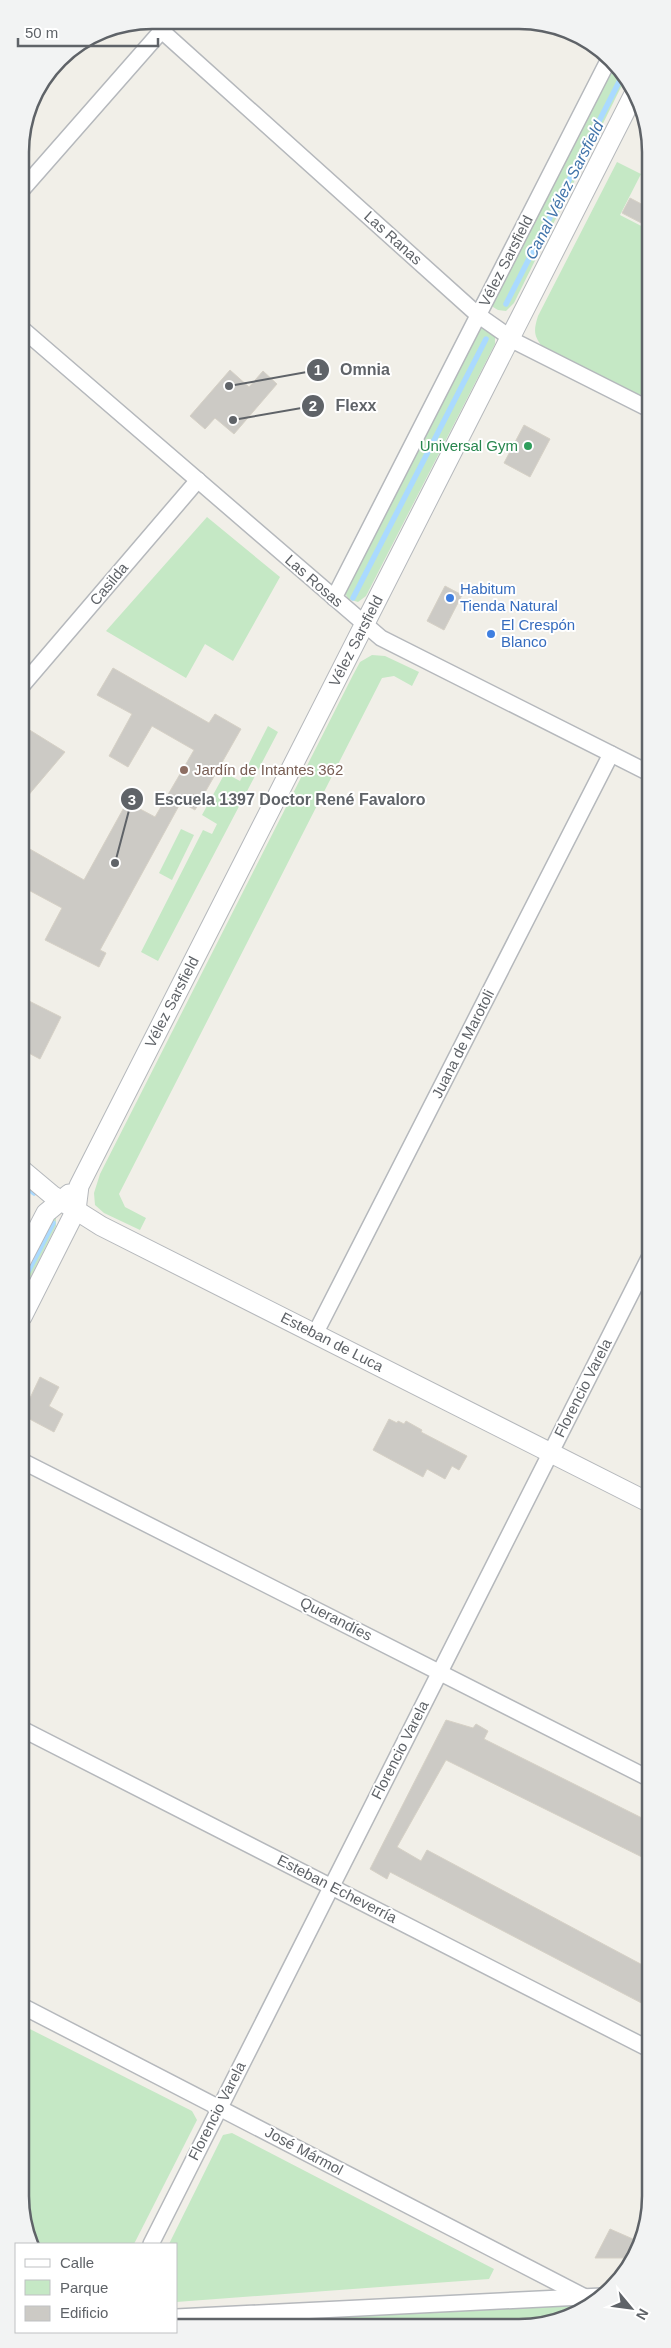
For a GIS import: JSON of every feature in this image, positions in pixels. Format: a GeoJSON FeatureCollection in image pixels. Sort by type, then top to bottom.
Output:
{"type":"FeatureCollection","features":[{"type":"Feature","properties":{"kind":"street"},"geometry":{"type":"LineString","coordinates":[[29,182],[164,29]]}},
{"type":"Feature","properties":{"kind":"street","name":"Las Ranas"},"geometry":{"type":"LineString","coordinates":[[170,29],[478,315],[510,338],[642,405]]}},
{"type":"Feature","properties":{"kind":"street","name":"Vélez Sarsfield"},"geometry":{"type":"LineString","coordinates":[[334,598],[606,65]]}},
{"type":"Feature","properties":{"kind":"street","name":"Vélez Sarsfield"},"geometry":{"type":"LineString","coordinates":[[29,1300],[68,1206],[631,100]]}},
{"type":"Feature","properties":{"kind":"street","name":"Las Rosas"},"geometry":{"type":"LineString","coordinates":[[29,335],[381,638],[642,770]]}},
{"type":"Feature","properties":{"kind":"street","name":"Casilda"},"geometry":{"type":"LineString","coordinates":[[29,678],[198,480]]}},
{"type":"Feature","properties":{"kind":"street","name":"Juana de Marotoli"},"geometry":{"type":"LineString","coordinates":[[315,1334],[611,754]]}},
{"type":"Feature","properties":{"kind":"street","name":"Esteban de Luca"},"geometry":{"type":"LineString","coordinates":[[29,1175],[68,1206],[101,1226],[642,1499]]}},
{"type":"Feature","properties":{"kind":"street"},"geometry":{"type":"LineString","coordinates":[[29,1247],[46,1213],[68,1206]]}},
{"type":"Feature","properties":{"kind":"street","name":"Florencio Varela"},"geometry":{"type":"LineString","coordinates":[[151,2243],[219,2106],[642,1272]]}},
{"type":"Feature","properties":{"kind":"street","name":"Querandíes"},"geometry":{"type":"LineString","coordinates":[[29,1465],[642,1775]]}},
{"type":"Feature","properties":{"kind":"street","name":"Esteban Echeverría"},"geometry":{"type":"LineString","coordinates":[[29,1733],[642,2045]]}},
{"type":"Feature","properties":{"kind":"street","name":"José Mármol"},"geometry":{"type":"LineString","coordinates":[[29,2010],[219,2106],[585,2297]]}},
{"type":"Feature","properties":{"kind":"street"},"geometry":{"type":"LineString","coordinates":[[178,2317],[591,2297]]}},
{"type":"Feature","properties":{"kind":"green space"},"geometry":{"type":"Polygon","coordinates":[[[609,68],[623,84],[514,303],[506,311],[498,310],[493,307],[492,297],[609,68]]]}},
{"type":"Feature","properties":{"kind":"green space"},"geometry":{"type":"Polygon","coordinates":[[[617,162],[641,174],[620,215],[642,226],[642,392],[640,396],[542,346],[535,332],[538,316],[617,162]]]}},
{"type":"Feature","properties":{"kind":"green space"},"geometry":{"type":"Polygon","coordinates":[[[481,327],[488,327],[495,334],[495,344],[366,596],[358,602],[348,599],[345,593],[481,327]]]}},
{"type":"Feature","properties":{"kind":"green space"},"geometry":{"type":"Polygon","coordinates":[[[207,517],[280,577],[233,661],[205,644],[186,678],[106,631],[207,517]]]}},
{"type":"Feature","properties":{"kind":"green space"},"geometry":{"type":"Polygon","coordinates":[[[372,655],[385,656],[419,672],[412,686],[394,676],[382,678],[119,1194],[125,1207],[146,1218],[140,1230],[104,1213],[95,1205],[94,1193],[100,1174],[353,675],[360,662],[372,655]]]}},
{"type":"Feature","properties":{"kind":"green space"},"geometry":{"type":"Polygon","coordinates":[[[268,726],[278,732],[158,961],[141,952],[203,830],[212,834],[217,824],[202,815],[225,773],[240,781],[268,726]]]}},
{"type":"Feature","properties":{"kind":"green space"},"geometry":{"type":"Polygon","coordinates":[[[181,829],[194,835],[172,880],[159,873],[181,829]]]}},
{"type":"Feature","properties":{"kind":"green space"},"geometry":{"type":"Polygon","coordinates":[[[52,1217],[56,1218],[56,1226],[29,1280],[29,1256],[52,1217]]]}},
{"type":"Feature","properties":{"kind":"green space"},"geometry":{"type":"Polygon","coordinates":[[[29,2029],[192,2111],[197,2120],[135,2243],[38,2243],[29,2205],[29,2029]]]}},
{"type":"Feature","properties":{"kind":"green space"},"geometry":{"type":"Polygon","coordinates":[[[232,2133],[494,2269],[489,2279],[178,2302],[178,2243],[169,2243],[223,2135],[232,2133]]]}},
{"type":"Feature","properties":{"kind":"green space"},"geometry":{"type":"Polygon","coordinates":[[[591,2297],[574,2307],[559,2313],[528,2319],[178,2319],[178,2317],[591,2297]]]}},
{"type":"Feature","properties":{"kind":"building"},"geometry":{"type":"Polygon","coordinates":[[[630,198],[642,204],[642,223],[622,213],[630,198]]]}},
{"type":"Feature","properties":{"kind":"building"},"geometry":{"type":"Polygon","coordinates":[[[230,370],[249,387],[263,371],[277,384],[234,434],[215,418],[205,429],[190,416],[230,370]]]}},
{"type":"Feature","properties":{"kind":"building"},"geometry":{"type":"Polygon","coordinates":[[[524,425],[550,439],[530,477],[504,463],[524,425]]]}},
{"type":"Feature","properties":{"kind":"building"},"geometry":{"type":"Polygon","coordinates":[[[445,586],[462,595],[444,630],[427,621],[445,586]]]}},
{"type":"Feature","properties":{"kind":"building"},"geometry":{"type":"Polygon","coordinates":[[[113,668],[209,723],[215,714],[241,729],[195,810],[181,802],[100,950],[106,953],[99,967],[45,940],[62,908],[29,890],[29,849],[84,880],[127,802],[155,817],[194,750],[152,726],[128,767],[109,756],[132,714],[97,695],[113,668]]]}},
{"type":"Feature","properties":{"kind":"building"},"geometry":{"type":"Polygon","coordinates":[[[29,730],[65,752],[29,795],[29,730]]]}},
{"type":"Feature","properties":{"kind":"building"},"geometry":{"type":"Polygon","coordinates":[[[29,1001],[61,1017],[40,1059],[29,1053],[29,1001]]]}},
{"type":"Feature","properties":{"kind":"building"},"geometry":{"type":"Polygon","coordinates":[[[40,1377],[59,1387],[49,1406],[63,1414],[54,1432],[29,1419],[29,1400],[40,1377]]]}},
{"type":"Feature","properties":{"kind":"building"},"geometry":{"type":"Polygon","coordinates":[[[389,1419],[404,1424],[406,1421],[422,1430],[421,1432],[467,1456],[459,1470],[452,1466],[445,1479],[427,1469],[423,1477],[373,1450],[389,1419]]]}},
{"type":"Feature","properties":{"kind":"building"},"geometry":{"type":"Polygon","coordinates":[[[446,1720],[473,1728],[476,1724],[488,1731],[484,1739],[642,1818],[642,1857],[446,1760],[397,1847],[421,1861],[427,1850],[642,1965],[642,2003],[390,1872],[387,1879],[370,1869],[446,1720]]]}},
{"type":"Feature","properties":{"kind":"building"},"geometry":{"type":"Polygon","coordinates":[[[610,2229],[634,2240],[626,2258],[595,2258],[610,2229]]]}},
{"type":"Feature","properties":{"kind":"waterway","name":"Canal Vélez Sarsfield"},"geometry":{"type":"LineString","coordinates":[[506,304],[620,80]]}},
{"type":"Feature","properties":{"kind":"waterway","name":"Canal Vélez Sarsfield"},"geometry":{"type":"LineString","coordinates":[[353,598],[486,339]]}},
{"type":"Feature","properties":{"kind":"waterway"},"geometry":{"type":"LineString","coordinates":[[29,1189],[34,1193]]}},
{"type":"Feature","properties":{"kind":"waterway","name":"Canal Vélez Sarsfield"},"geometry":{"type":"LineString","coordinates":[[29,1270],[53,1223]]}},
{"type":"Feature","properties":{"kind":"place","name":"Omnia"},"geometry":{"type":"Point","coordinates":[229,386]}},
{"type":"Feature","properties":{"kind":"place","name":"Flexx"},"geometry":{"type":"Point","coordinates":[233,420]}},
{"type":"Feature","properties":{"kind":"place","name":"Universal Gym"},"geometry":{"type":"Point","coordinates":[528,446]}},
{"type":"Feature","properties":{"kind":"place","name":"Habitum Tienda Natural"},"geometry":{"type":"Point","coordinates":[450,598]}},
{"type":"Feature","properties":{"kind":"place","name":"El Crespón Blanco"},"geometry":{"type":"Point","coordinates":[491,634]}},
{"type":"Feature","properties":{"kind":"place","name":"Jardín de Intantes 362"},"geometry":{"type":"Point","coordinates":[184,770]}},
{"type":"Feature","properties":{"kind":"place","name":"Escuela 1397 Doctor René Favaloro"},"geometry":{"type":"Point","coordinates":[115,863]}}]}
